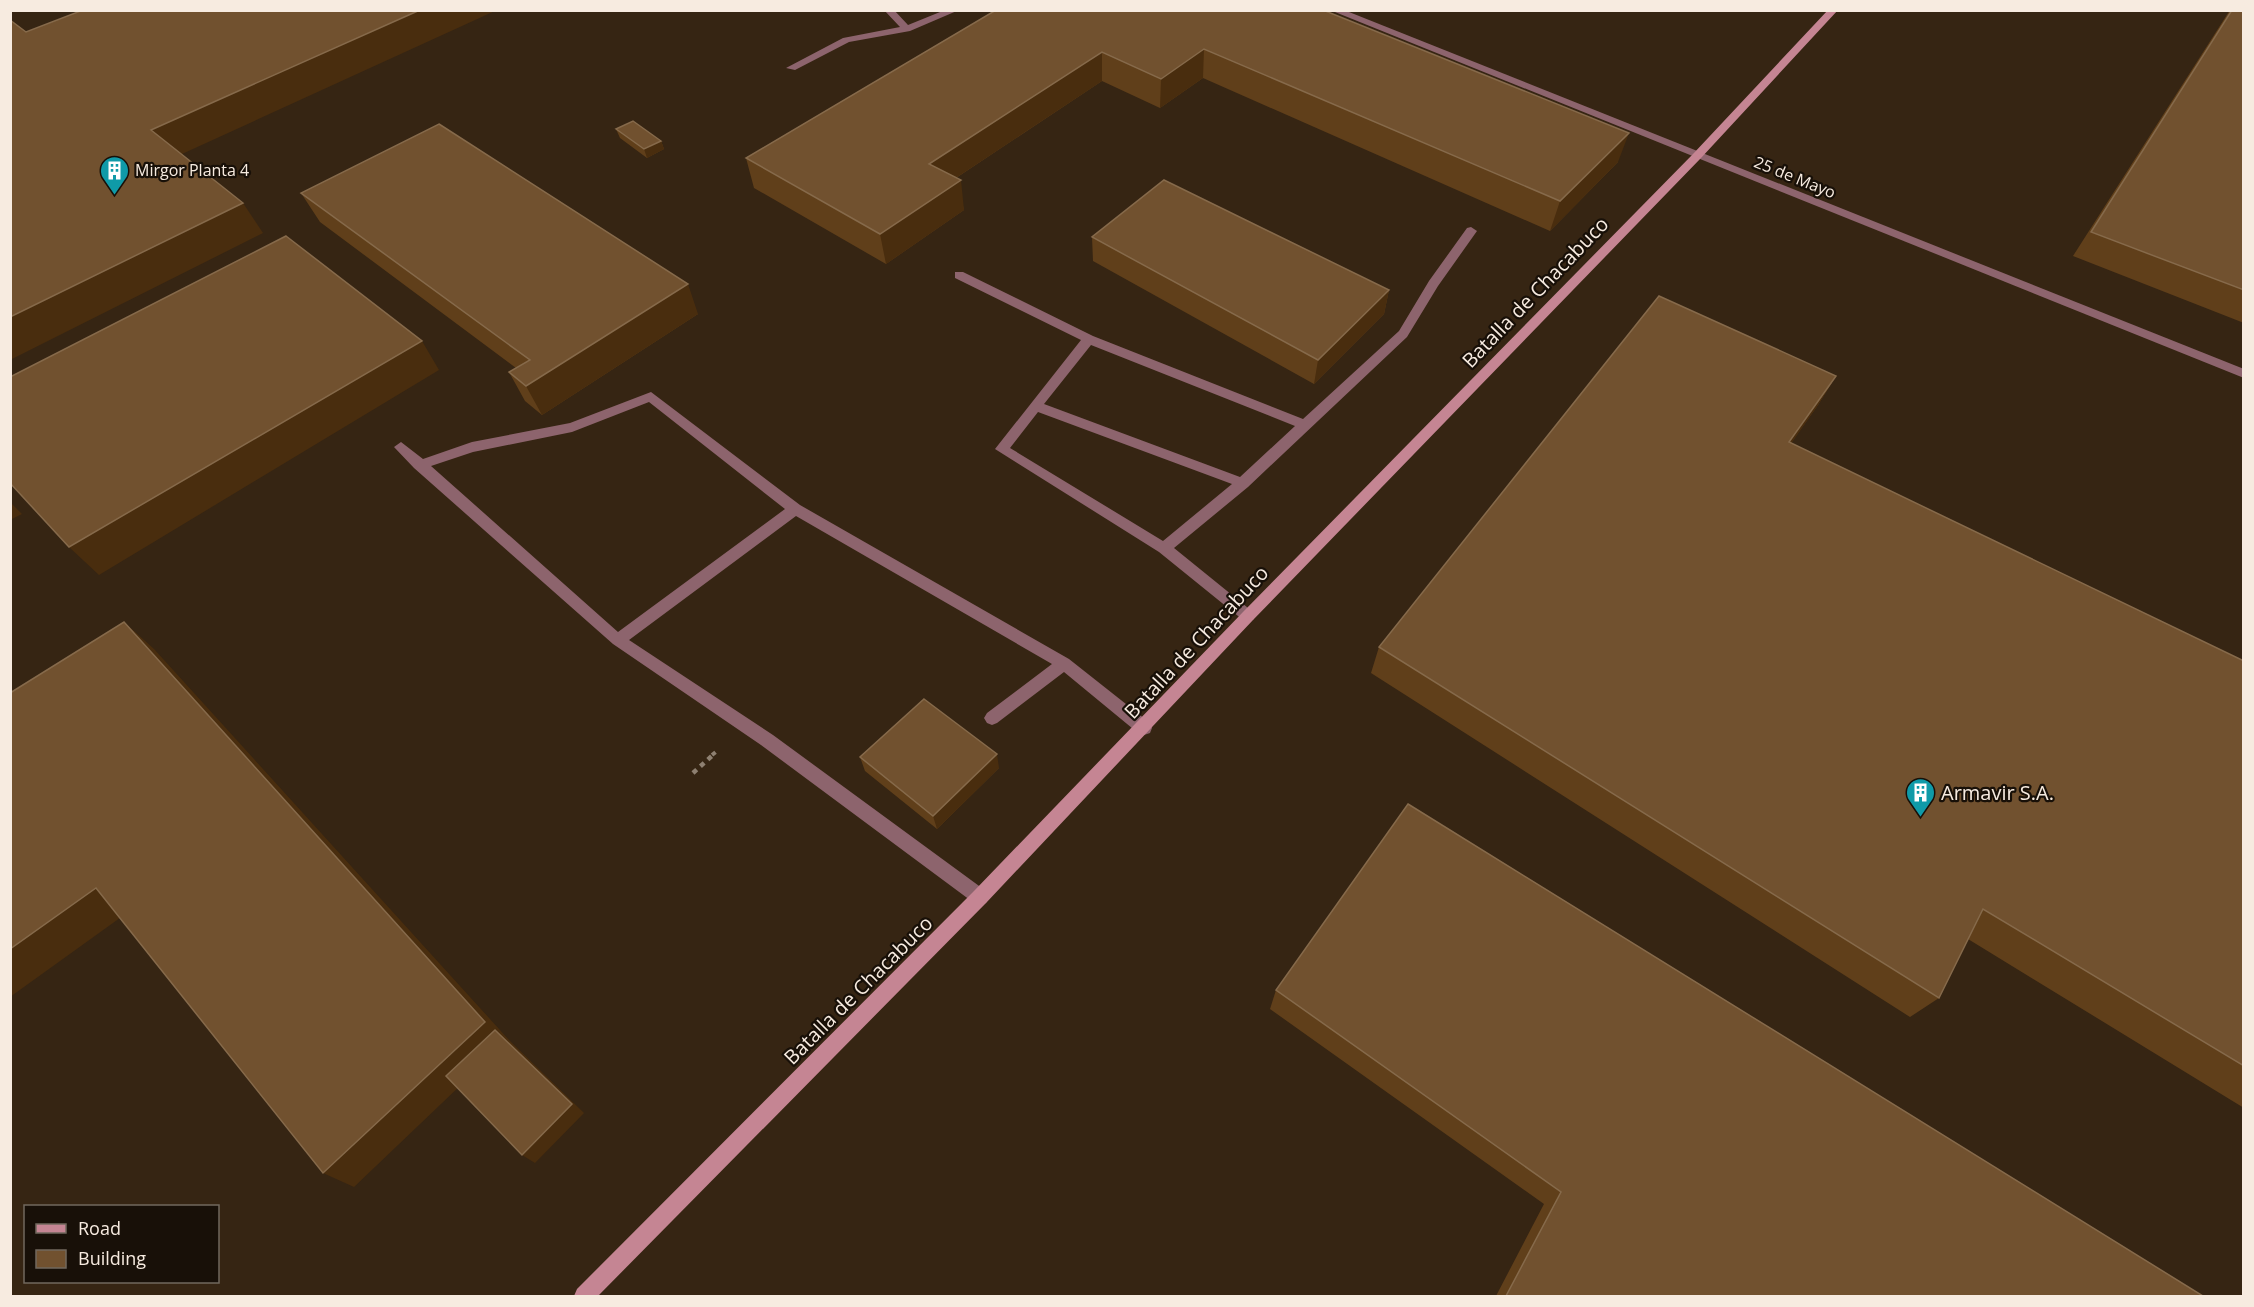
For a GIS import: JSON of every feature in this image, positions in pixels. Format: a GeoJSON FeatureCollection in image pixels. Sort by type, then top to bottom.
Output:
{"type":"FeatureCollection","features":[{"type":"Feature","properties":{"kind":"street"},"geometry":{"type":"LineString","coordinates":[[888,10],[907,29]]}},
{"type":"Feature","properties":{"kind":"street"},"geometry":{"type":"LineString","coordinates":[[791,68],[846,40],[907,29],[955,10]]}},
{"type":"Feature","properties":{"kind":"street","name":"25 de Mayo"},"geometry":{"type":"LineString","coordinates":[[1334,10],[2244,374]]}},
{"type":"Feature","properties":{"kind":"street","name":"Batalla de Chacabuco"},"geometry":{"type":"LineString","coordinates":[[584,1296],[980,897],[1144,728],[1248,616],[1697,156],[1834,10]]}},
{"type":"Feature","properties":{"kind":"street"},"geometry":{"type":"LineString","coordinates":[[1164,548],[1243,483],[1403,334],[1432,284],[1471,231]]}},
{"type":"Feature","properties":{"kind":"street"},"geometry":{"type":"LineString","coordinates":[[959,275],[1089,339],[1305,425]]}},
{"type":"Feature","properties":{"kind":"street"},"geometry":{"type":"LineString","coordinates":[[1089,339],[1002,449],[1164,548],[1248,616]]}},
{"type":"Feature","properties":{"kind":"street"},"geometry":{"type":"LineString","coordinates":[[418,465],[472,447],[572,427],[651,396],[795,509],[1064,663],[1144,728]]}},
{"type":"Feature","properties":{"kind":"street"},"geometry":{"type":"LineString","coordinates":[[1036,406],[1243,483]]}},
{"type":"Feature","properties":{"kind":"street"},"geometry":{"type":"LineString","coordinates":[[400,447],[618,640],[767,740],[980,897]]}},
{"type":"Feature","properties":{"kind":"street"},"geometry":{"type":"LineString","coordinates":[[618,640],[795,509]]}},
{"type":"Feature","properties":{"kind":"street"},"geometry":{"type":"LineString","coordinates":[[992,718],[1064,663]]}},
{"type":"Feature","properties":{"kind":"building"},"geometry":{"type":"Polygon","coordinates":[[[83,10],[420,10],[151,130],[243,203],[10,317],[10,20],[26,32],[83,10]]]}},
{"type":"Feature","properties":{"kind":"building"},"geometry":{"type":"Polygon","coordinates":[[[996,10],[1323,10],[1629,133],[1560,201],[1204,49],[1161,79],[1102,52],[929,164],[961,180],[880,234],[746,158],[996,10]]]}},
{"type":"Feature","properties":{"kind":"building"},"geometry":{"type":"Polygon","coordinates":[[[2232,10],[2244,10],[2244,290],[2091,232],[2232,10]]]}},
{"type":"Feature","properties":{"kind":"building"},"geometry":{"type":"Polygon","coordinates":[[[633,121],[661,141],[644,149],[616,129],[633,121]]]}},
{"type":"Feature","properties":{"kind":"building"},"geometry":{"type":"Polygon","coordinates":[[[439,124],[688,284],[526,386],[509,372],[530,360],[301,193],[439,124]]]}},
{"type":"Feature","properties":{"kind":"building"},"geometry":{"type":"Polygon","coordinates":[[[1164,180],[1389,290],[1318,360],[1092,237],[1164,180]]]}},
{"type":"Feature","properties":{"kind":"building"},"geometry":{"type":"Polygon","coordinates":[[[286,236],[422,341],[69,547],[10,483],[10,377],[286,236]]]}},
{"type":"Feature","properties":{"kind":"building","name":"Armavir S.A."},"geometry":{"type":"Polygon","coordinates":[[[1659,296],[1836,376],[1789,442],[2244,661],[2244,1066],[1983,909],[1939,998],[1379,647],[1659,296]]]}},
{"type":"Feature","properties":{"kind":"building"},"geometry":{"type":"Polygon","coordinates":[[[124,622],[485,1022],[323,1173],[96,888],[10,949],[10,693],[124,622]]]}},
{"type":"Feature","properties":{"kind":"building"},"geometry":{"type":"Polygon","coordinates":[[[924,699],[997,754],[933,816],[860,757],[924,699]]]}},
{"type":"Feature","properties":{"kind":"building"},"geometry":{"type":"Polygon","coordinates":[[[1408,804],[2203,1296],[1506,1296],[1561,1192],[1276,990],[1408,804]]]}},
{"type":"Feature","properties":{"kind":"building"},"geometry":{"type":"Polygon","coordinates":[[[495,1030],[572,1104],[522,1155],[446,1076],[495,1030]]]}},
{"type":"Feature","properties":{"kind":"place","name":"Mirgor Planta 4"},"geometry":{"type":"Point","coordinates":[114,196]}},
{"type":"Feature","properties":{"kind":"place","name":"Armavir S.A."},"geometry":{"type":"Point","coordinates":[1920,818]}}]}
